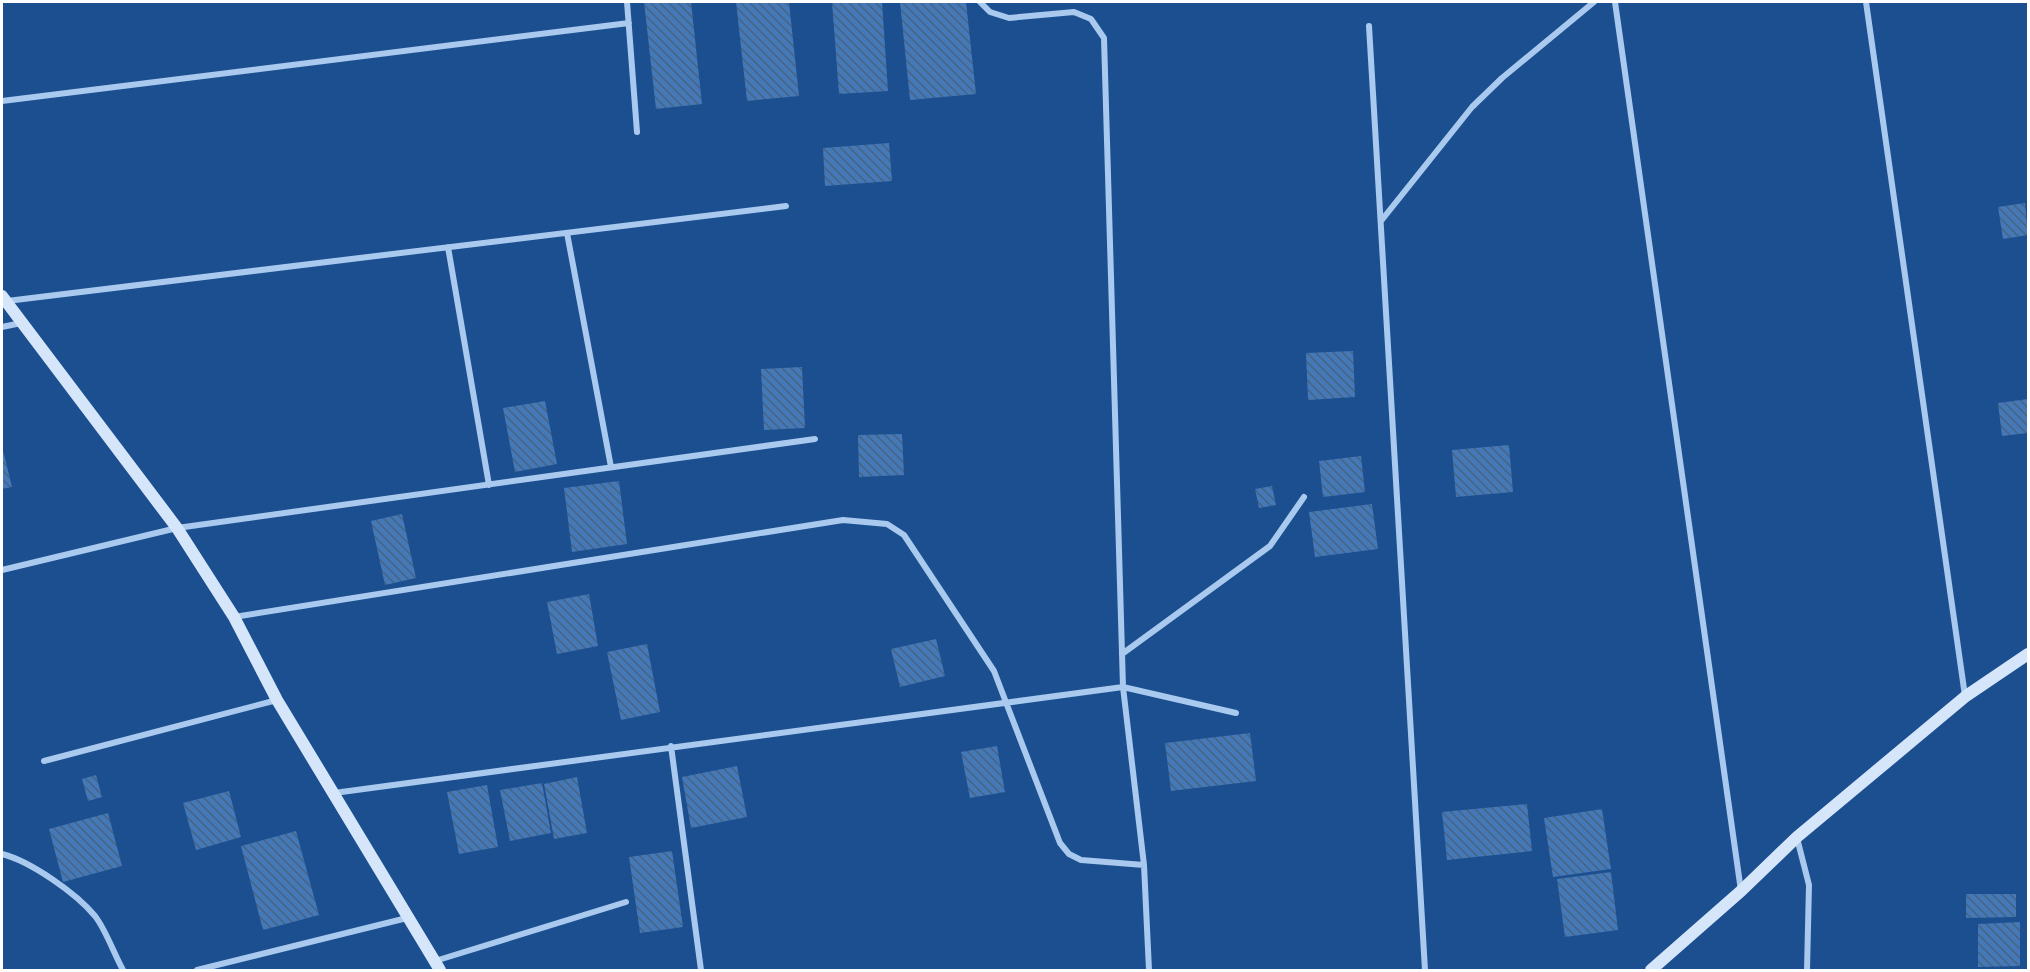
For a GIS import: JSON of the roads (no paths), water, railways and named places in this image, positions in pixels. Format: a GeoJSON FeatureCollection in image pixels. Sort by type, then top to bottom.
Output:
{"type":"FeatureCollection","features":[{"type":"Feature","properties":{"kind":"street"},"geometry":{"type":"LineString","coordinates":[[627,2],[637,132]]}},
{"type":"Feature","properties":{"kind":"street"},"geometry":{"type":"LineString","coordinates":[[980,2],[990,12],[1009,18],[1074,12],[1091,19],[1104,38],[1123,687],[1144,865],[1149,970]]}},
{"type":"Feature","properties":{"kind":"street"},"geometry":{"type":"LineString","coordinates":[[1380,221],[1473,107],[1502,78],[1594,2]]}},
{"type":"Feature","properties":{"kind":"street"},"geometry":{"type":"LineString","coordinates":[[1615,2],[1741,891]]}},
{"type":"Feature","properties":{"kind":"street"},"geometry":{"type":"LineString","coordinates":[[1866,2],[1966,696]]}},
{"type":"Feature","properties":{"kind":"street"},"geometry":{"type":"LineString","coordinates":[[2,101],[629,23]]}},
{"type":"Feature","properties":{"kind":"street"},"geometry":{"type":"LineString","coordinates":[[1369,26],[1425,970]]}},
{"type":"Feature","properties":{"kind":"street"},"geometry":{"type":"LineString","coordinates":[[626,902],[437,966],[277,700],[234,617],[177,528],[4,298],[786,206]]}},
{"type":"Feature","properties":{"kind":"street"},"geometry":{"type":"LineString","coordinates":[[567,233],[611,467]]}},
{"type":"Feature","properties":{"kind":"street"},"geometry":{"type":"LineString","coordinates":[[448,247],[489,485]]}},
{"type":"Feature","properties":{"kind":"street"},"geometry":{"type":"LineString","coordinates":[[2,327],[21,323]]}},
{"type":"Feature","properties":{"kind":"street"},"geometry":{"type":"LineString","coordinates":[[2,570],[177,528],[815,439]]}},
{"type":"Feature","properties":{"kind":"street"},"geometry":{"type":"LineString","coordinates":[[1122,654],[1270,546],[1304,497]]}},
{"type":"Feature","properties":{"kind":"street"},"geometry":{"type":"LineString","coordinates":[[234,617],[843,520],[866,520],[887,524],[904,535],[994,671],[1060,843],[1069,854],[1081,860],[1144,865]]}},
{"type":"Feature","properties":{"kind":"street"},"geometry":{"type":"LineString","coordinates":[[1651,970],[1741,891],[1797,837],[1966,696],[2028,654]]}},
{"type":"Feature","properties":{"kind":"street"},"geometry":{"type":"LineString","coordinates":[[334,793],[1123,687],[1236,713]]}},
{"type":"Feature","properties":{"kind":"street"},"geometry":{"type":"LineString","coordinates":[[44,760],[277,700]]}},
{"type":"Feature","properties":{"kind":"street"},"geometry":{"type":"LineString","coordinates":[[671,746],[701,970]]}},
{"type":"Feature","properties":{"kind":"street"},"geometry":{"type":"LineString","coordinates":[[1797,837],[1809,885],[1807,970]]}},
{"type":"Feature","properties":{"kind":"street"},"geometry":{"type":"LineString","coordinates":[[2,854],[11,856],[58,882],[95,916],[123,970]]}},
{"type":"Feature","properties":{"kind":"street"},"geometry":{"type":"LineString","coordinates":[[197,970],[407,918]]}}]}
